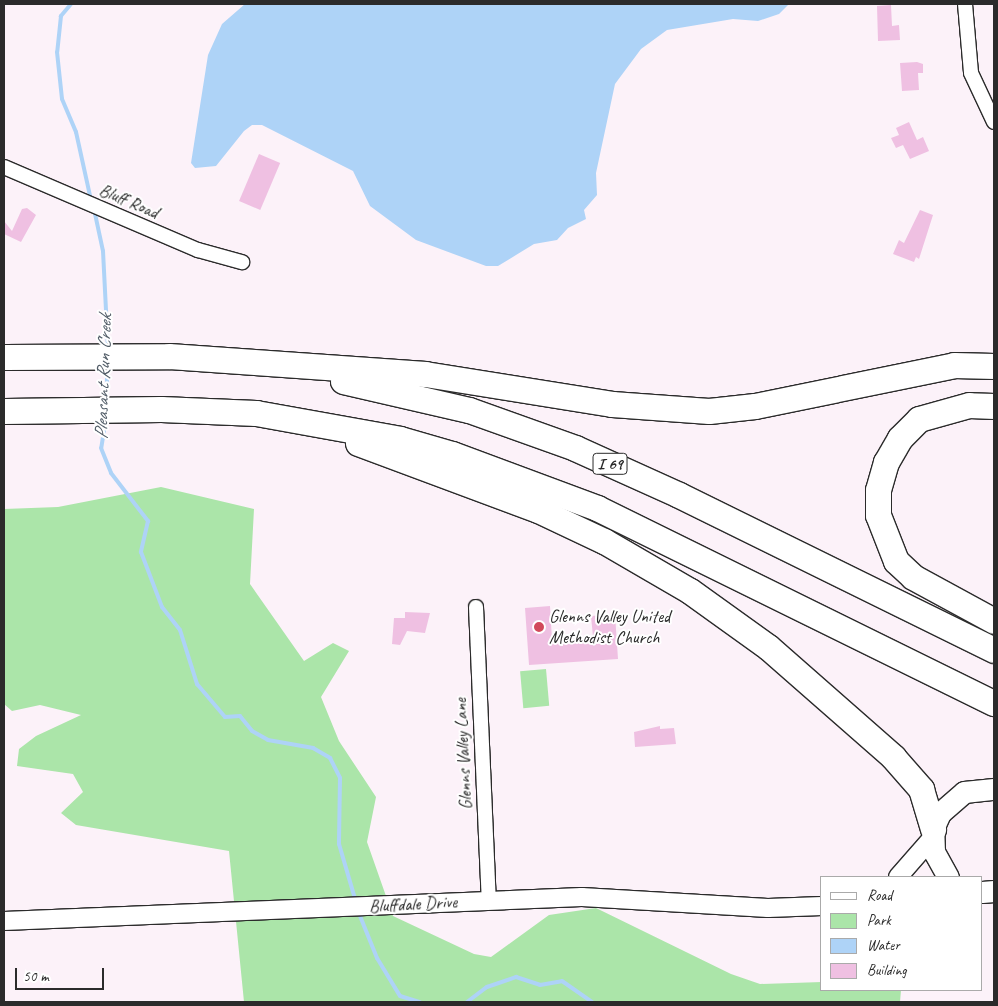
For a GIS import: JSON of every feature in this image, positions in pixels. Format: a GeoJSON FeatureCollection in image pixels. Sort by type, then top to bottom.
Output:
{"type":"FeatureCollection","features":[{"type":"Feature","properties":{"kind":"highway","name":"I 69"},"geometry":{"type":"LineString","coordinates":[[4,357],[198,357],[372,387],[517,427],[680,495],[994,650]]}},
{"type":"Feature","properties":{"kind":"highway"},"geometry":{"type":"LineString","coordinates":[[198,357],[425,374],[612,404],[709,411],[755,406],[954,365],[994,366]]}},
{"type":"Feature","properties":{"kind":"highway"},"geometry":{"type":"LineString","coordinates":[[994,406],[969,405],[919,419],[900,438],[886,462],[878,490],[878,516],[896,561],[913,578],[994,621]]}},
{"type":"Feature","properties":{"kind":"highway"},"geometry":{"type":"LineString","coordinates":[[4,411],[49,408],[161,409],[289,419],[400,440],[550,489],[597,508],[994,703]]}},
{"type":"Feature","properties":{"kind":"highway"},"geometry":{"type":"LineString","coordinates":[[289,419],[494,491],[604,541],[668,577],[768,647],[893,757],[921,789],[933,833]]}},
{"type":"Feature","properties":{"kind":"main road"},"geometry":{"type":"LineString","coordinates":[[947,876],[934,852],[933,833],[950,800],[990,786]]}},
{"type":"Feature","properties":{"kind":"street"},"geometry":{"type":"LineString","coordinates":[[965,4],[971,73],[994,122]]}},
{"type":"Feature","properties":{"kind":"street","name":"Bluff Road"},"geometry":{"type":"LineString","coordinates":[[4,167],[212,256],[242,262]]}},
{"type":"Feature","properties":{"kind":"street","name":"Glenns Valley Lane"},"geometry":{"type":"LineString","coordinates":[[476,607],[489,900]]}},
{"type":"Feature","properties":{"kind":"street"},"geometry":{"type":"LineString","coordinates":[[899,876],[933,833]]}},
{"type":"Feature","properties":{"kind":"street"},"geometry":{"type":"LineString","coordinates":[[983,894],[994,902]]}},
{"type":"Feature","properties":{"kind":"street","name":"Bluffdale Drive"},"geometry":{"type":"LineString","coordinates":[[4,921],[582,897],[768,908],[820,906]]}},
{"type":"Feature","properties":{"kind":"green space"},"geometry":{"type":"Polygon","coordinates":[[[161,487],[254,509],[250,584],[304,661],[333,643],[349,651],[321,697],[339,741],[376,797],[367,842],[393,916],[474,954],[491,957],[549,915],[596,908],[731,974],[760,984],[820,982],[820,991],[901,991],[900,1002],[244,1002],[229,851],[76,825],[61,813],[83,792],[73,774],[17,766],[19,749],[36,736],[81,715],[40,705],[12,711],[4,704],[4,509],[58,507],[161,487]]]}},
{"type":"Feature","properties":{"kind":"green space"},"geometry":{"type":"Polygon","coordinates":[[[546,669],[549,706],[523,708],[520,671],[546,669]]]}},
{"type":"Feature","properties":{"kind":"water"},"geometry":{"type":"Polygon","coordinates":[[[245,4],[789,4],[779,14],[758,21],[733,19],[667,30],[641,49],[615,84],[596,173],[597,195],[584,210],[586,219],[568,228],[557,240],[534,244],[498,266],[486,266],[416,240],[370,206],[353,171],[262,125],[252,125],[244,131],[216,166],[195,168],[191,163],[208,55],[222,24],[245,4]]]}},
{"type":"Feature","properties":{"kind":"building"},"geometry":{"type":"Polygon","coordinates":[[[891,5],[892,26],[899,25],[900,40],[878,41],[877,6],[891,5]]]}},
{"type":"Feature","properties":{"kind":"building"},"geometry":{"type":"Polygon","coordinates":[[[917,62],[923,64],[923,73],[918,73],[919,90],[902,91],[900,63],[917,62]]]}},
{"type":"Feature","properties":{"kind":"building"},"geometry":{"type":"Polygon","coordinates":[[[909,122],[917,140],[923,137],[929,151],[910,159],[903,145],[896,148],[891,138],[899,135],[896,128],[909,122]]]}},
{"type":"Feature","properties":{"kind":"building"},"geometry":{"type":"Polygon","coordinates":[[[259,154],[280,163],[260,210],[239,201],[259,154]]]}},
{"type":"Feature","properties":{"kind":"building"},"geometry":{"type":"Polygon","coordinates":[[[27,208],[36,215],[21,242],[4,234],[4,221],[12,231],[22,209],[27,208]]]}},
{"type":"Feature","properties":{"kind":"building"},"geometry":{"type":"Polygon","coordinates":[[[920,210],[933,215],[919,259],[916,257],[914,262],[893,254],[899,240],[904,243],[920,210]]]}},
{"type":"Feature","properties":{"kind":"building","name":"Glenns Valley United Methodist Church"},"geometry":{"type":"Polygon","coordinates":[[[550,606],[552,640],[593,637],[591,616],[615,614],[618,659],[529,665],[525,608],[550,606]]]}},
{"type":"Feature","properties":{"kind":"building"},"geometry":{"type":"Polygon","coordinates":[[[405,612],[430,613],[425,633],[407,631],[400,645],[392,644],[394,618],[405,618],[405,612]]]}},
{"type":"Feature","properties":{"kind":"building"},"geometry":{"type":"Polygon","coordinates":[[[660,726],[660,729],[674,728],[676,744],[635,747],[634,732],[660,726]]]}},
{"type":"Feature","properties":{"kind":"waterway","name":"Pleasant Run Creek"},"geometry":{"type":"LineString","coordinates":[[71,4],[61,16],[57,52],[62,99],[76,132],[91,200]]}},
{"type":"Feature","properties":{"kind":"waterway","name":"Pleasant Run Creek"},"geometry":{"type":"LineString","coordinates":[[94,209],[103,251],[108,349]]}},
{"type":"Feature","properties":{"kind":"waterway","name":"Pleasant Run Creek"},"geometry":{"type":"LineString","coordinates":[[107,366],[107,401]]}},
{"type":"Feature","properties":{"kind":"waterway","name":"Pleasant Run Creek"},"geometry":{"type":"LineString","coordinates":[[106,418],[101,448],[111,473],[148,521],[141,552],[162,607],[180,630],[197,684],[225,717],[240,716],[252,731],[268,740],[313,748],[330,758],[340,778],[339,844],[356,902]]}},
{"type":"Feature","properties":{"kind":"waterway","name":"Pleasant Run Creek"},"geometry":{"type":"LineString","coordinates":[[358,911],[377,958],[400,996],[420,1002]]}},
{"type":"Feature","properties":{"kind":"waterway","name":"Pleasant Run Creek"},"geometry":{"type":"LineString","coordinates":[[467,1002],[487,987],[516,977],[540,985],[562,981],[592,1002]]}},
{"type":"Feature","properties":{"kind":"place","name":"Glenns Valley United Methodist Church"},"geometry":{"type":"Point","coordinates":[539,627]}}]}
